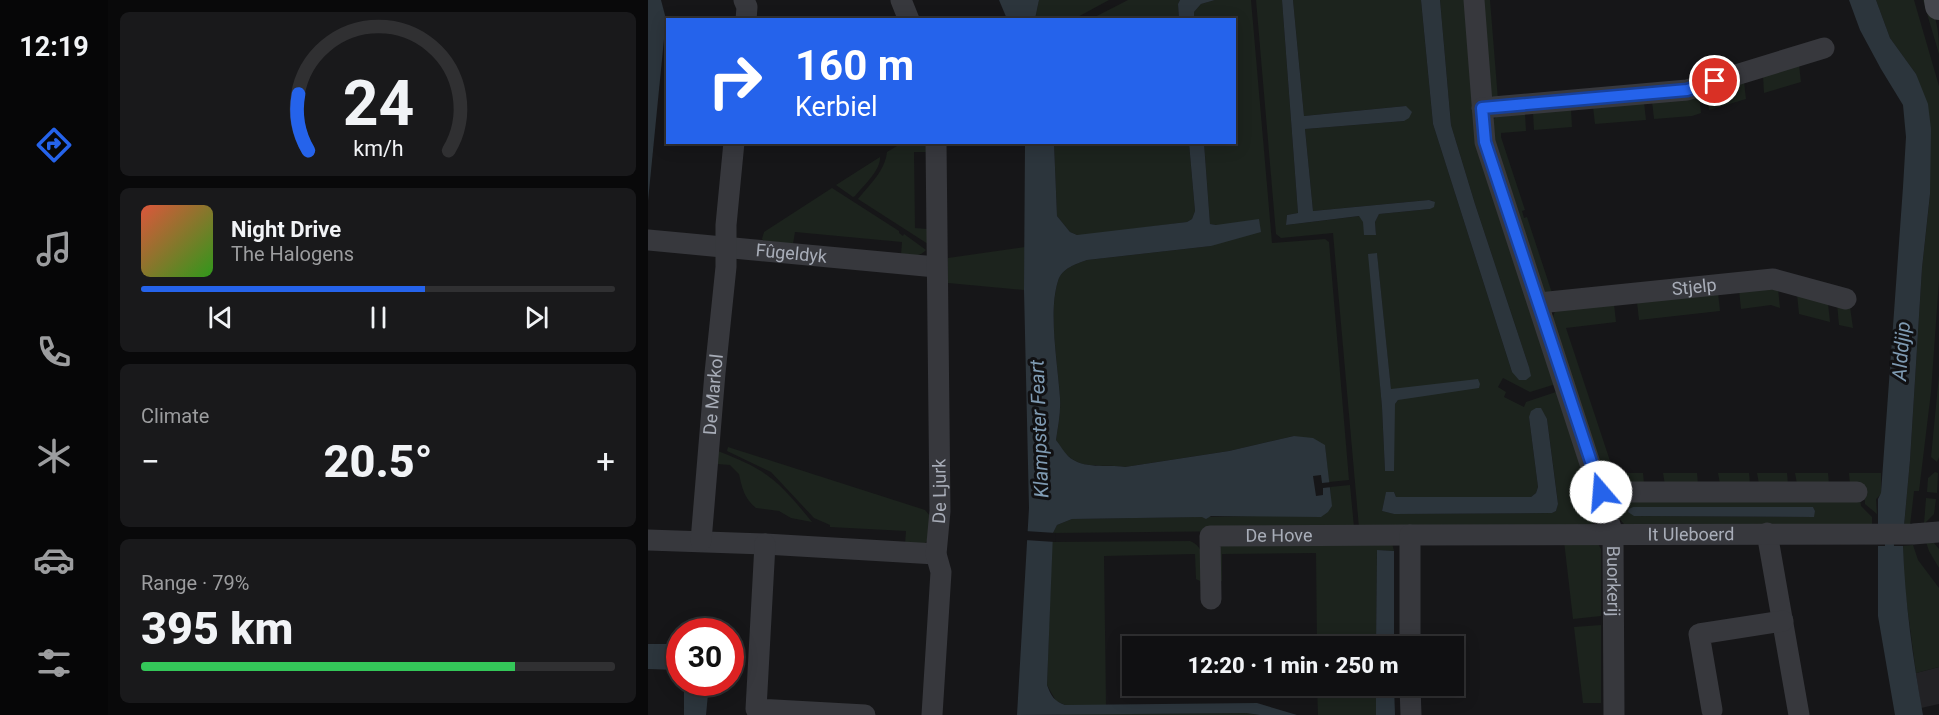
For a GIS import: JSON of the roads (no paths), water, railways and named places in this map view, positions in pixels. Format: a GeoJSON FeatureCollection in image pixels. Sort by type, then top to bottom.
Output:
{"type":"FeatureCollection","features":[{"type":"Feature","properties":{"kind":"street"},"geometry":{"type":"LineString","coordinates":[[744,0],[747,7],[746,18]]}},
{"type":"Feature","properties":{"kind":"street"},"geometry":{"type":"LineString","coordinates":[[901,0],[908,18]]}},
{"type":"Feature","properties":{"kind":"street","name":"Buorkerij"},"geometry":{"type":"LineString","coordinates":[[1474,0],[1485,142],[1613,534],[1614,715]]}},
{"type":"Feature","properties":{"kind":"street"},"geometry":{"type":"LineString","coordinates":[[1938,0],[1939,6]]}},
{"type":"Feature","properties":{"kind":"street"},"geometry":{"type":"LineString","coordinates":[[1482,108],[1687,90],[1824,48]]}},
{"type":"Feature","properties":{"kind":"street","name":"De Markol"},"geometry":{"type":"LineString","coordinates":[[701,541],[734,144]]}},
{"type":"Feature","properties":{"kind":"street","name":"De Ljurk"},"geometry":{"type":"LineString","coordinates":[[932,715],[941,572],[936,554],[940,511],[936,144]]}},
{"type":"Feature","properties":{"kind":"street","name":"Fûgeldyk"},"geometry":{"type":"LineString","coordinates":[[652,240],[936,267]]}},
{"type":"Feature","properties":{"kind":"street","name":"Stjelp"},"geometry":{"type":"LineString","coordinates":[[1539,303],[1773,279],[1846,299]]}},
{"type":"Feature","properties":{"kind":"street"},"geometry":{"type":"LineString","coordinates":[[1601,492],[1857,492]]}},
{"type":"Feature","properties":{"kind":"street","name":"It Uleboerd"},"geometry":{"type":"LineString","coordinates":[[1410,535],[1939,532]]}},
{"type":"Feature","properties":{"kind":"street"},"geometry":{"type":"LineString","coordinates":[[1767,533],[1799,715]]}},
{"type":"Feature","properties":{"kind":"street"},"geometry":{"type":"LineString","coordinates":[[1410,535],[1410,636]]}},
{"type":"Feature","properties":{"kind":"street","name":"De Hove"},"geometry":{"type":"LineString","coordinates":[[1211,598],[1210,536],[1410,535]]}},
{"type":"Feature","properties":{"kind":"street"},"geometry":{"type":"LineString","coordinates":[[648,540],[936,554]]}},
{"type":"Feature","properties":{"kind":"street"},"geometry":{"type":"LineString","coordinates":[[765,544],[756,709],[865,715]]}},
{"type":"Feature","properties":{"kind":"street"},"geometry":{"type":"LineString","coordinates":[[1712,710],[1699,634],[1783,621]]}},
{"type":"Feature","properties":{"kind":"street"},"geometry":{"type":"LineString","coordinates":[[1410,696],[1411,715]]}},
{"type":"Feature","properties":{"kind":"water"},"geometry":{"type":"Polygon","coordinates":[[[648,0],[661,0],[666,19],[648,201],[648,0]]]}},
{"type":"Feature","properties":{"kind":"water"},"geometry":{"type":"Polygon","coordinates":[[[999,0],[1039,0],[1035,18],[1007,18],[999,0]]]}},
{"type":"Feature","properties":{"kind":"water"},"geometry":{"type":"Polygon","coordinates":[[[1180,0],[1215,0],[1201,4],[1194,12],[1194,18],[1179,18],[1180,0]]]}},
{"type":"Feature","properties":{"kind":"water"},"geometry":{"type":"Polygon","coordinates":[[[1282,0],[1293,0],[1304,116],[1406,106],[1412,112],[1404,121],[1305,129],[1313,211],[1429,200],[1435,202],[1434,207],[1379,214],[1375,222],[1376,235],[1364,235],[1363,222],[1359,216],[1286,225],[1287,215],[1298,213],[1282,0]]]}},
{"type":"Feature","properties":{"kind":"water"},"geometry":{"type":"Polygon","coordinates":[[[1421,0],[1440,0],[1451,125],[1529,367],[1531,376],[1526,380],[1519,380],[1512,372],[1433,124],[1421,0]]]}},
{"type":"Feature","properties":{"kind":"water","name":"Alddjip"},"geometry":{"type":"Polygon","coordinates":[[[1849,0],[1876,0],[1890,38],[1916,74],[1928,104],[1931,129],[1930,194],[1922,268],[1904,526],[1893,526],[1894,546],[1903,546],[1910,631],[1923,715],[1895,715],[1878,616],[1878,546],[1885,546],[1885,526],[1878,526],[1878,499],[1881,493],[1903,187],[1906,137],[1903,105],[1860,30],[1849,0]]]}},
{"type":"Feature","properties":{"kind":"water","name":"Klampster Feart"},"geometry":{"type":"Polygon","coordinates":[[[1025,144],[1054,144],[1057,216],[1070,232],[1077,235],[1187,222],[1192,219],[1195,211],[1189,144],[1204,144],[1210,224],[1259,219],[1261,232],[1211,246],[1087,260],[1070,267],[1063,273],[1058,281],[1054,308],[1054,339],[1060,403],[1056,440],[1066,454],[1081,463],[1125,467],[1229,451],[1294,436],[1313,438],[1325,445],[1332,506],[1321,517],[1211,516],[1206,519],[1202,517],[1072,519],[1057,525],[1053,533],[1047,685],[1056,700],[1065,705],[1257,703],[1297,715],[1246,713],[1017,715],[1029,508],[1024,290],[1025,144]]]}},
{"type":"Feature","properties":{"kind":"water"},"geometry":{"type":"Polygon","coordinates":[[[1377,253],[1391,389],[1478,379],[1480,384],[1479,388],[1398,400],[1395,404],[1394,471],[1385,471],[1382,407],[1368,254],[1377,253]]]}},
{"type":"Feature","properties":{"kind":"water"},"geometry":{"type":"Polygon","coordinates":[[[1541,408],[1547,419],[1558,504],[1556,511],[1552,513],[1394,514],[1382,511],[1386,492],[1394,492],[1396,497],[1531,497],[1536,493],[1538,487],[1529,417],[1531,411],[1541,408]]]}},
{"type":"Feature","properties":{"kind":"water"},"geometry":{"type":"Polygon","coordinates":[[[1633,507],[1813,507],[1815,511],[1814,517],[1634,516],[1628,512],[1633,507]]]}},
{"type":"Feature","properties":{"kind":"water"},"geometry":{"type":"Polygon","coordinates":[[[1377,550],[1394,551],[1394,636],[1376,636],[1377,550]]]}},
{"type":"Feature","properties":{"kind":"water"},"geometry":{"type":"Polygon","coordinates":[[[648,644],[666,644],[666,670],[648,669],[648,644]]]}},
{"type":"Feature","properties":{"kind":"water"},"geometry":{"type":"Polygon","coordinates":[[[684,696],[708,696],[706,715],[684,715],[684,696]]]}},
{"type":"Feature","properties":{"kind":"water"},"geometry":{"type":"Polygon","coordinates":[[[1376,696],[1394,696],[1395,715],[1376,715],[1376,696]]]}}]}
